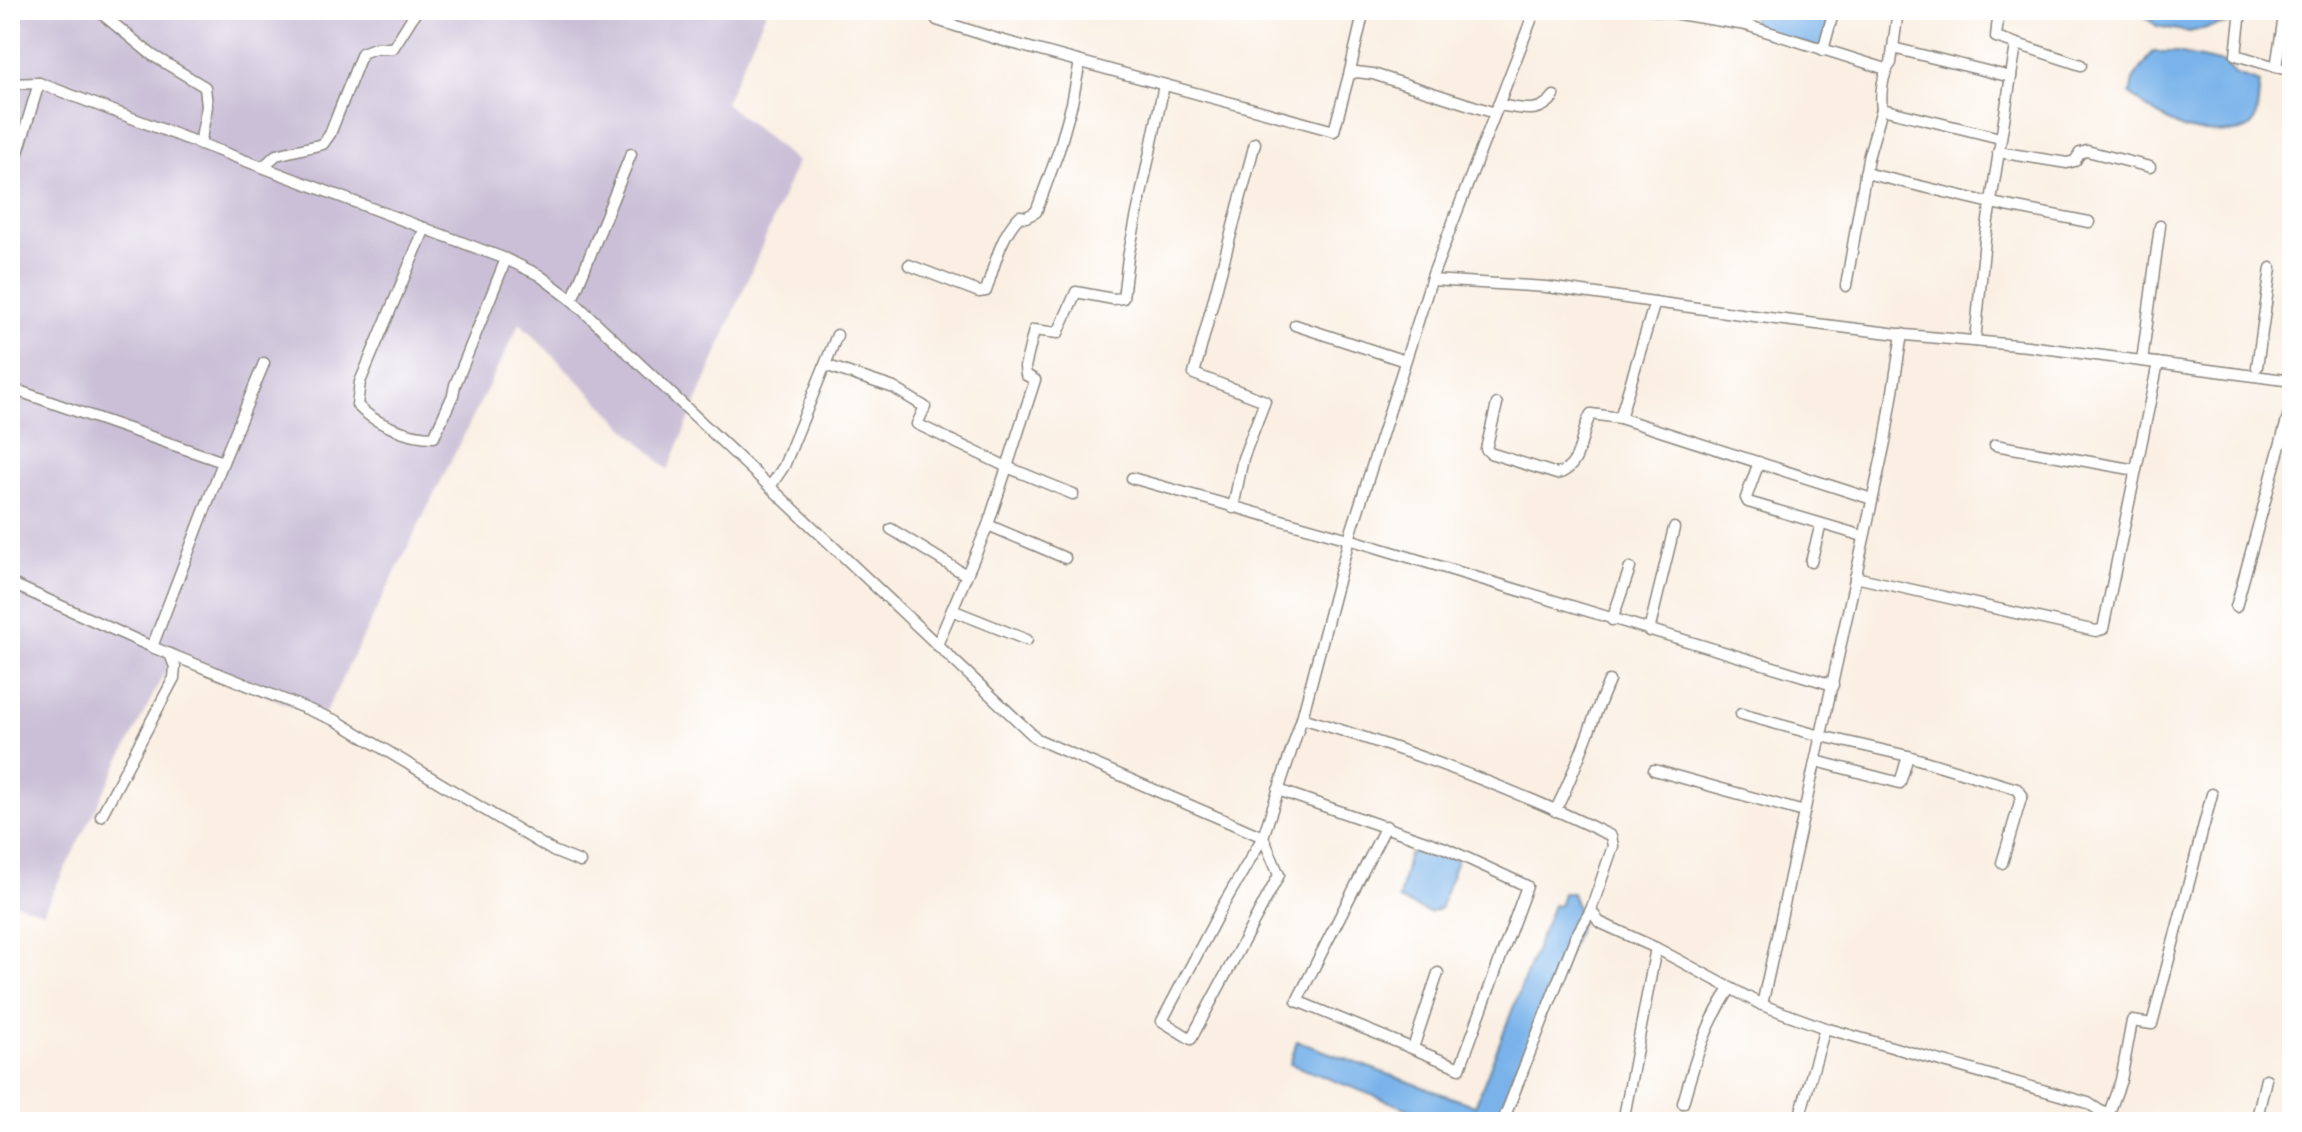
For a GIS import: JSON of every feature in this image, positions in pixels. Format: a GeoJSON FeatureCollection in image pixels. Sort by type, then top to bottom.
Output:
{"type":"FeatureCollection","features":[{"type":"Feature","properties":{"kind":"street"},"geometry":{"type":"LineString","coordinates":[[97,10],[152,55],[205,87],[207,106],[200,144]]}},
{"type":"Feature","properties":{"kind":"street"},"geometry":{"type":"LineString","coordinates":[[263,167],[276,155],[323,144],[330,134],[362,53],[375,48],[393,48],[417,10]]}},
{"type":"Feature","properties":{"kind":"street"},"geometry":{"type":"LineString","coordinates":[[932,10],[937,20],[1334,131],[1364,10]]}},
{"type":"Feature","properties":{"kind":"street"},"geometry":{"type":"LineString","coordinates":[[10,84],[39,83],[506,259],[539,275],[572,300],[1037,739],[1263,837],[1279,875],[1191,1039],[1162,1021],[1263,837],[1302,718],[1349,539],[1431,280],[1535,10]]}},
{"type":"Feature","properties":{"kind":"street"},"geometry":{"type":"LineString","coordinates":[[1654,10],[1746,25],[1886,69]]}},
{"type":"Feature","properties":{"kind":"street"},"geometry":{"type":"LineString","coordinates":[[1746,25],[1752,10]]}},
{"type":"Feature","properties":{"kind":"street"},"geometry":{"type":"LineString","coordinates":[[1823,50],[1834,10]]}},
{"type":"Feature","properties":{"kind":"street"},"geometry":{"type":"LineString","coordinates":[[1846,286],[1865,173],[1882,109],[1886,69],[1891,63],[1898,10]]}},
{"type":"Feature","properties":{"kind":"street"},"geometry":{"type":"LineString","coordinates":[[1999,10],[1996,37],[2081,65]]}},
{"type":"Feature","properties":{"kind":"street"},"geometry":{"type":"LineString","coordinates":[[2241,10],[2236,55],[2292,71]]}},
{"type":"Feature","properties":{"kind":"street"},"geometry":{"type":"LineString","coordinates":[[2276,67],[2285,10]]}},
{"type":"Feature","properties":{"kind":"street"},"geometry":{"type":"LineString","coordinates":[[1975,341],[1998,152],[2016,45]]}},
{"type":"Feature","properties":{"kind":"street"},"geometry":{"type":"LineString","coordinates":[[1893,48],[2011,77]]}},
{"type":"Feature","properties":{"kind":"street"},"geometry":{"type":"LineString","coordinates":[[909,265],[979,292],[986,291],[998,253],[1014,222],[1020,216],[1026,217],[1036,212],[1059,150],[1080,62]]}},
{"type":"Feature","properties":{"kind":"street"},"geometry":{"type":"LineString","coordinates":[[1349,75],[1356,72],[1373,74],[1497,109],[1535,111],[1543,108],[1554,96]]}},
{"type":"Feature","properties":{"kind":"street"},"geometry":{"type":"LineString","coordinates":[[10,179],[39,83]]}},
{"type":"Feature","properties":{"kind":"street"},"geometry":{"type":"LineString","coordinates":[[937,645],[988,525],[1035,380],[1026,375],[1025,367],[1034,330],[1058,333],[1076,292],[1123,298],[1128,257],[1164,85]]}},
{"type":"Feature","properties":{"kind":"street"},"geometry":{"type":"LineString","coordinates":[[1882,109],[2000,138]]}},
{"type":"Feature","properties":{"kind":"street"},"geometry":{"type":"LineString","coordinates":[[1233,508],[1243,458],[1265,401],[1194,374],[1255,143]]}},
{"type":"Feature","properties":{"kind":"street"},"geometry":{"type":"LineString","coordinates":[[1998,152],[2067,163],[2075,161],[2080,153],[2087,151],[2150,167]]}},
{"type":"Feature","properties":{"kind":"street"},"geometry":{"type":"LineString","coordinates":[[572,300],[631,154]]}},
{"type":"Feature","properties":{"kind":"street"},"geometry":{"type":"LineString","coordinates":[[1865,173],[2089,222]]}},
{"type":"Feature","properties":{"kind":"street"},"geometry":{"type":"LineString","coordinates":[[2142,361],[2160,226]]}},
{"type":"Feature","properties":{"kind":"street"},"geometry":{"type":"LineString","coordinates":[[425,228],[360,382],[357,405],[364,413],[417,437],[434,437],[506,259]]}},
{"type":"Feature","properties":{"kind":"street"},"geometry":{"type":"LineString","coordinates":[[2257,367],[2271,268]]}},
{"type":"Feature","properties":{"kind":"street"},"geometry":{"type":"LineString","coordinates":[[1431,280],[1547,287],[2292,381]]}},
{"type":"Feature","properties":{"kind":"street"},"geometry":{"type":"LineString","coordinates":[[1620,418],[1655,302]]}},
{"type":"Feature","properties":{"kind":"street"},"geometry":{"type":"LineString","coordinates":[[1295,325],[1405,361]]}},
{"type":"Feature","properties":{"kind":"street"},"geometry":{"type":"LineString","coordinates":[[1762,1005],[1885,442],[1902,334]]}},
{"type":"Feature","properties":{"kind":"street"},"geometry":{"type":"LineString","coordinates":[[770,487],[784,466],[837,335]]}},
{"type":"Feature","properties":{"kind":"street"},"geometry":{"type":"LineString","coordinates":[[152,647],[264,363]]}},
{"type":"Feature","properties":{"kind":"street"},"geometry":{"type":"LineString","coordinates":[[1855,577],[2096,631],[2103,629],[2158,363]]}},
{"type":"Feature","properties":{"kind":"street"},"geometry":{"type":"LineString","coordinates":[[825,365],[894,388],[925,407],[917,424],[1073,494]]}},
{"type":"Feature","properties":{"kind":"street"},"geometry":{"type":"LineString","coordinates":[[10,388],[223,462]]}},
{"type":"Feature","properties":{"kind":"street"},"geometry":{"type":"LineString","coordinates":[[2236,607],[2292,402]]}},
{"type":"Feature","properties":{"kind":"street"},"geometry":{"type":"LineString","coordinates":[[1497,404],[1486,449],[1490,453],[1557,474],[1565,472],[1578,454],[1591,414],[1620,418],[1872,499]]}},
{"type":"Feature","properties":{"kind":"street"},"geometry":{"type":"LineString","coordinates":[[1995,445],[2136,470]]}},
{"type":"Feature","properties":{"kind":"street"},"geometry":{"type":"LineString","coordinates":[[1759,462],[1746,498],[1748,502],[1863,536]]}},
{"type":"Feature","properties":{"kind":"street"},"geometry":{"type":"LineString","coordinates":[[1132,478],[1349,539],[1833,685]]}},
{"type":"Feature","properties":{"kind":"street"},"geometry":{"type":"LineString","coordinates":[[1811,562],[1821,524]]}},
{"type":"Feature","properties":{"kind":"street"},"geometry":{"type":"LineString","coordinates":[[988,525],[1065,558]]}},
{"type":"Feature","properties":{"kind":"street"},"geometry":{"type":"LineString","coordinates":[[1649,631],[1674,528]]}},
{"type":"Feature","properties":{"kind":"street"},"geometry":{"type":"LineString","coordinates":[[891,529],[966,575]]}},
{"type":"Feature","properties":{"kind":"street"},"geometry":{"type":"LineString","coordinates":[[1612,620],[1630,568]]}},
{"type":"Feature","properties":{"kind":"street"},"geometry":{"type":"LineString","coordinates":[[10,583],[152,647],[337,721],[553,851],[580,862]]}},
{"type":"Feature","properties":{"kind":"street"},"geometry":{"type":"LineString","coordinates":[[952,610],[1027,640]]}},
{"type":"Feature","properties":{"kind":"street"},"geometry":{"type":"LineString","coordinates":[[101,816],[174,678],[175,667],[170,654]]}},
{"type":"Feature","properties":{"kind":"street"},"geometry":{"type":"LineString","coordinates":[[1555,811],[1568,786],[1591,720],[1609,681]]}},
{"type":"Feature","properties":{"kind":"street"},"geometry":{"type":"LineString","coordinates":[[1741,714],[1908,756],[2021,791],[2002,863]]}},
{"type":"Feature","properties":{"kind":"street"},"geometry":{"type":"LineString","coordinates":[[1302,718],[1369,738],[1462,772],[1611,836],[1613,846],[1591,910],[1575,938],[1503,1121]]}},
{"type":"Feature","properties":{"kind":"street"},"geometry":{"type":"LineString","coordinates":[[1816,761],[1900,783],[1908,756]]}},
{"type":"Feature","properties":{"kind":"street"},"geometry":{"type":"LineString","coordinates":[[1654,770],[1804,812]]}},
{"type":"Feature","properties":{"kind":"street"},"geometry":{"type":"LineString","coordinates":[[1278,790],[1386,826],[1445,848],[1527,886],[1460,1068],[1297,1001],[1386,826]]}},
{"type":"Feature","properties":{"kind":"street"},"geometry":{"type":"LineString","coordinates":[[1591,910],[1599,922],[1656,948],[1762,1005],[1825,1028],[2052,1091],[2088,1103],[2109,1119],[2121,1080],[2132,1021],[2152,1024],[2212,794]]}},
{"type":"Feature","properties":{"kind":"street"},"geometry":{"type":"LineString","coordinates":[[1623,1122],[1656,948]]}},
{"type":"Feature","properties":{"kind":"street"},"geometry":{"type":"LineString","coordinates":[[1413,1048],[1438,973]]}},
{"type":"Feature","properties":{"kind":"street"},"geometry":{"type":"LineString","coordinates":[[1683,1103],[1697,1051],[1712,1015],[1730,989]]}},
{"type":"Feature","properties":{"kind":"street"},"geometry":{"type":"LineString","coordinates":[[1798,1122],[1825,1028]]}},
{"type":"Feature","properties":{"kind":"street"},"geometry":{"type":"LineString","coordinates":[[2256,1122],[2266,1079]]}},
{"type":"Feature","properties":{"kind":"shaded area"},"geometry":{"type":"Polygon","coordinates":[[[10,10],[767,10],[725,103],[797,162],[668,470],[520,323],[322,719],[173,656],[43,912],[10,901],[10,10]]]}},
{"type":"Feature","properties":{"kind":"water"},"geometry":{"type":"Polygon","coordinates":[[[1755,10],[1834,10],[1821,49],[1751,26],[1755,10]]]}},
{"type":"Feature","properties":{"kind":"water"},"geometry":{"type":"Polygon","coordinates":[[[2124,10],[2231,10],[2230,23],[2189,32],[2157,26],[2139,12],[2124,10]]]}},
{"type":"Feature","properties":{"kind":"water"},"geometry":{"type":"Polygon","coordinates":[[[2153,52],[2172,52],[2224,63],[2236,75],[2260,83],[2254,122],[2238,131],[2190,130],[2142,104],[2130,94],[2133,80],[2153,52]]]}},
{"type":"Feature","properties":{"kind":"water"},"geometry":{"type":"Polygon","coordinates":[[[1422,844],[1441,850],[1457,860],[1440,909],[1429,913],[1399,900],[1408,856],[1422,844]]]}},
{"type":"Feature","properties":{"kind":"water"},"geometry":{"type":"Polygon","coordinates":[[[1563,893],[1572,893],[1581,921],[1501,1122],[1443,1122],[1290,1064],[1297,1041],[1475,1106],[1553,905],[1559,906],[1563,893]]]}}]}
